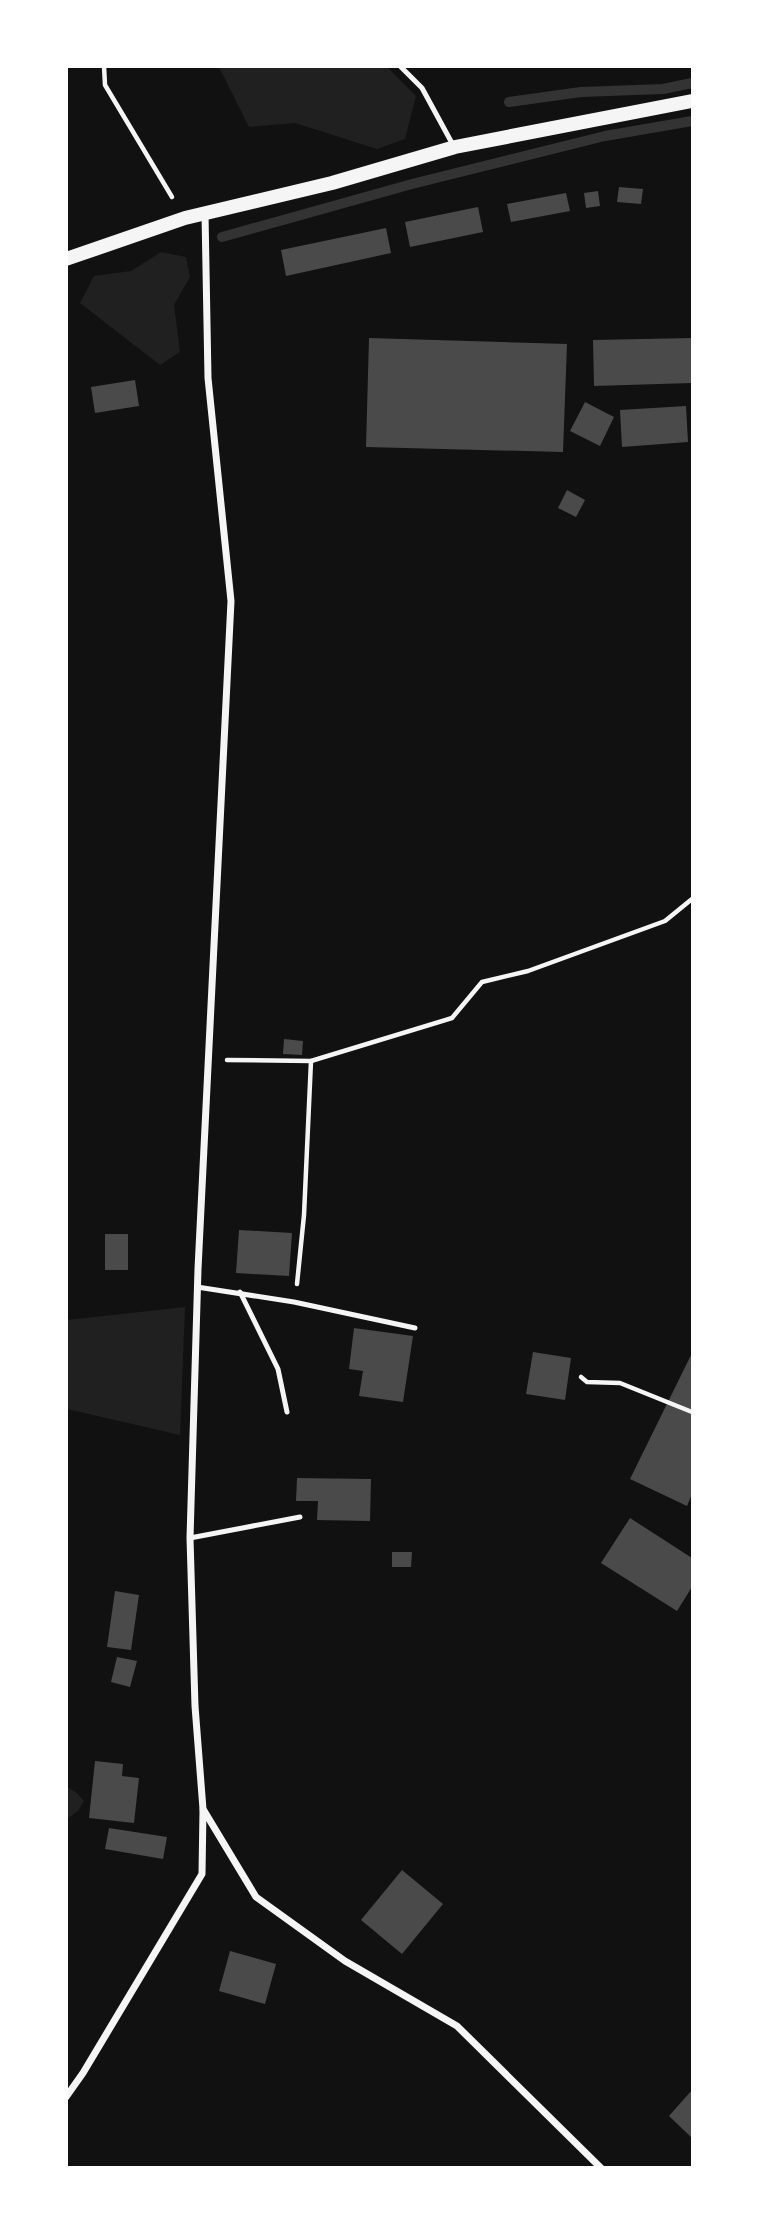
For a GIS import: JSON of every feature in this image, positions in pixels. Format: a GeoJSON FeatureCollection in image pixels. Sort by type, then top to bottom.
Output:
{"type":"FeatureCollection","features":[{"type":"Feature","properties":{"kind":"main road"},"geometry":{"type":"LineString","coordinates":[[66,259],[185,218],[332,183],[455,147],[692,101]]}},
{"type":"Feature","properties":{"kind":"street"},"geometry":{"type":"LineString","coordinates":[[66,2097],[90,2062],[202,1874],[203,1809],[195,1706],[190,1538],[197,1287],[232,601],[208,378],[205,214]]}},
{"type":"Feature","properties":{"kind":"street"},"geometry":{"type":"LineString","coordinates":[[203,1809],[256,1897],[345,1961],[457,2026],[601,2168]]}},
{"type":"Feature","properties":{"kind":"lane"},"geometry":{"type":"LineString","coordinates":[[400,66],[422,88],[455,147]]}},
{"type":"Feature","properties":{"kind":"lane"},"geometry":{"type":"LineString","coordinates":[[197,1287],[294,1302],[415,1328]]}},
{"type":"Feature","properties":{"kind":"lane"},"geometry":{"type":"LineString","coordinates":[[240,1292],[278,1369],[287,1412]]}},
{"type":"Feature","properties":{"kind":"lane"},"geometry":{"type":"LineString","coordinates":[[190,1538],[300,1517]]}},
{"type":"Feature","properties":{"kind":"path"},"geometry":{"type":"LineString","coordinates":[[104,66],[105,85],[185,218]]}},
{"type":"Feature","properties":{"kind":"path"},"geometry":{"type":"LineString","coordinates":[[208,1059],[311,1061],[452,1018],[482,982],[528,971],[665,921],[692,899]]}},
{"type":"Feature","properties":{"kind":"path"},"geometry":{"type":"LineString","coordinates":[[294,1302],[304,1215],[311,1061]]}},
{"type":"Feature","properties":{"kind":"path"},"geometry":{"type":"LineString","coordinates":[[581,1377],[587,1382],[620,1383],[692,1412]]}},
{"type":"Feature","properties":{"kind":"shaded area"},"geometry":{"type":"Polygon","coordinates":[[[219,67],[387,67],[416,96],[405,139],[377,149],[295,123],[249,127],[219,67]]]}},
{"type":"Feature","properties":{"kind":"shaded area"},"geometry":{"type":"Polygon","coordinates":[[[161,252],[186,257],[190,277],[174,305],[180,352],[160,365],[80,303],[94,276],[131,271],[161,252]]]}},
{"type":"Feature","properties":{"kind":"shaded area"},"geometry":{"type":"Polygon","coordinates":[[[185,1307],[180,1435],[67,1409],[67,1320],[185,1307]]]}},
{"type":"Feature","properties":{"kind":"shaded area"},"geometry":{"type":"Polygon","coordinates":[[[67,1787],[84,1801],[78,1811],[67,1819],[67,1787]]]}},
{"type":"Feature","properties":{"kind":"building"},"geometry":{"type":"Polygon","coordinates":[[[619,187],[643,189],[641,204],[617,202],[619,187]]]}},
{"type":"Feature","properties":{"kind":"building"},"geometry":{"type":"Polygon","coordinates":[[[598,191],[600,206],[586,208],[584,193],[598,191]]]}},
{"type":"Feature","properties":{"kind":"building"},"geometry":{"type":"Polygon","coordinates":[[[566,193],[570,211],[511,222],[507,204],[566,193]]]}},
{"type":"Feature","properties":{"kind":"building"},"geometry":{"type":"Polygon","coordinates":[[[478,207],[483,232],[410,247],[405,222],[478,207]]]}},
{"type":"Feature","properties":{"kind":"building"},"geometry":{"type":"Polygon","coordinates":[[[386,228],[391,253],[286,276],[281,250],[386,228]]]}},
{"type":"Feature","properties":{"kind":"building"},"geometry":{"type":"Polygon","coordinates":[[[369,338],[567,344],[563,452],[366,447],[369,338]]]}},
{"type":"Feature","properties":{"kind":"building"},"geometry":{"type":"Polygon","coordinates":[[[692,338],[692,383],[594,386],[593,340],[692,338]]]}},
{"type":"Feature","properties":{"kind":"building"},"geometry":{"type":"Polygon","coordinates":[[[135,380],[139,406],[95,413],[91,387],[135,380]]]}},
{"type":"Feature","properties":{"kind":"building"},"geometry":{"type":"Polygon","coordinates":[[[585,402],[614,417],[600,446],[570,431],[585,402]]]}},
{"type":"Feature","properties":{"kind":"building"},"geometry":{"type":"Polygon","coordinates":[[[686,406],[688,442],[622,447],[620,410],[686,406]]]}},
{"type":"Feature","properties":{"kind":"building"},"geometry":{"type":"Polygon","coordinates":[[[567,490],[585,500],[576,517],[558,508],[567,490]]]}},
{"type":"Feature","properties":{"kind":"building"},"geometry":{"type":"Polygon","coordinates":[[[284,1039],[303,1041],[302,1055],[283,1054],[284,1039]]]}},
{"type":"Feature","properties":{"kind":"building"},"geometry":{"type":"Polygon","coordinates":[[[239,1230],[292,1233],[289,1276],[236,1273],[239,1230]]]}},
{"type":"Feature","properties":{"kind":"building"},"geometry":{"type":"Polygon","coordinates":[[[105,1234],[128,1234],[128,1270],[105,1270],[105,1234]]]}},
{"type":"Feature","properties":{"kind":"building"},"geometry":{"type":"Polygon","coordinates":[[[354,1328],[413,1336],[403,1402],[359,1396],[363,1371],[349,1369],[354,1328]]]}},
{"type":"Feature","properties":{"kind":"building"},"geometry":{"type":"Polygon","coordinates":[[[533,1352],[571,1358],[565,1400],[526,1394],[533,1352]]]}},
{"type":"Feature","properties":{"kind":"building"},"geometry":{"type":"Polygon","coordinates":[[[692,1353],[692,1494],[687,1506],[630,1479],[692,1353]]]}},
{"type":"Feature","properties":{"kind":"building"},"geometry":{"type":"Polygon","coordinates":[[[297,1478],[371,1479],[370,1521],[317,1520],[318,1501],[296,1501],[297,1478]]]}},
{"type":"Feature","properties":{"kind":"building"},"geometry":{"type":"Polygon","coordinates":[[[630,1518],[692,1558],[692,1587],[677,1611],[601,1563],[630,1518]]]}},
{"type":"Feature","properties":{"kind":"building"},"geometry":{"type":"Polygon","coordinates":[[[392,1552],[412,1552],[411,1567],[392,1567],[392,1552]]]}},
{"type":"Feature","properties":{"kind":"building"},"geometry":{"type":"Polygon","coordinates":[[[115,1591],[139,1595],[131,1650],[107,1647],[115,1591]]]}},
{"type":"Feature","properties":{"kind":"building"},"geometry":{"type":"Polygon","coordinates":[[[117,1657],[137,1661],[130,1687],[111,1682],[117,1657]]]}},
{"type":"Feature","properties":{"kind":"building"},"geometry":{"type":"Polygon","coordinates":[[[95,1761],[123,1764],[122,1776],[139,1778],[134,1823],[89,1818],[95,1761]]]}},
{"type":"Feature","properties":{"kind":"building"},"geometry":{"type":"Polygon","coordinates":[[[109,1828],[167,1837],[163,1859],[105,1849],[109,1828]]]}},
{"type":"Feature","properties":{"kind":"building"},"geometry":{"type":"Polygon","coordinates":[[[402,1870],[443,1904],[402,1954],[361,1920],[402,1870]]]}},
{"type":"Feature","properties":{"kind":"building"},"geometry":{"type":"Polygon","coordinates":[[[230,1951],[276,1964],[265,2004],[219,1991],[230,1951]]]}},
{"type":"Feature","properties":{"kind":"building"},"geometry":{"type":"Polygon","coordinates":[[[692,2090],[692,2138],[669,2116],[692,2090]]]}},
{"type":"Feature","properties":{"kind":"waterway"},"geometry":{"type":"LineString","coordinates":[[509,102],[581,92],[663,89],[692,83]]}},
{"type":"Feature","properties":{"kind":"waterway"},"geometry":{"type":"LineString","coordinates":[[222,237],[412,184],[605,136],[692,121]]}}]}
